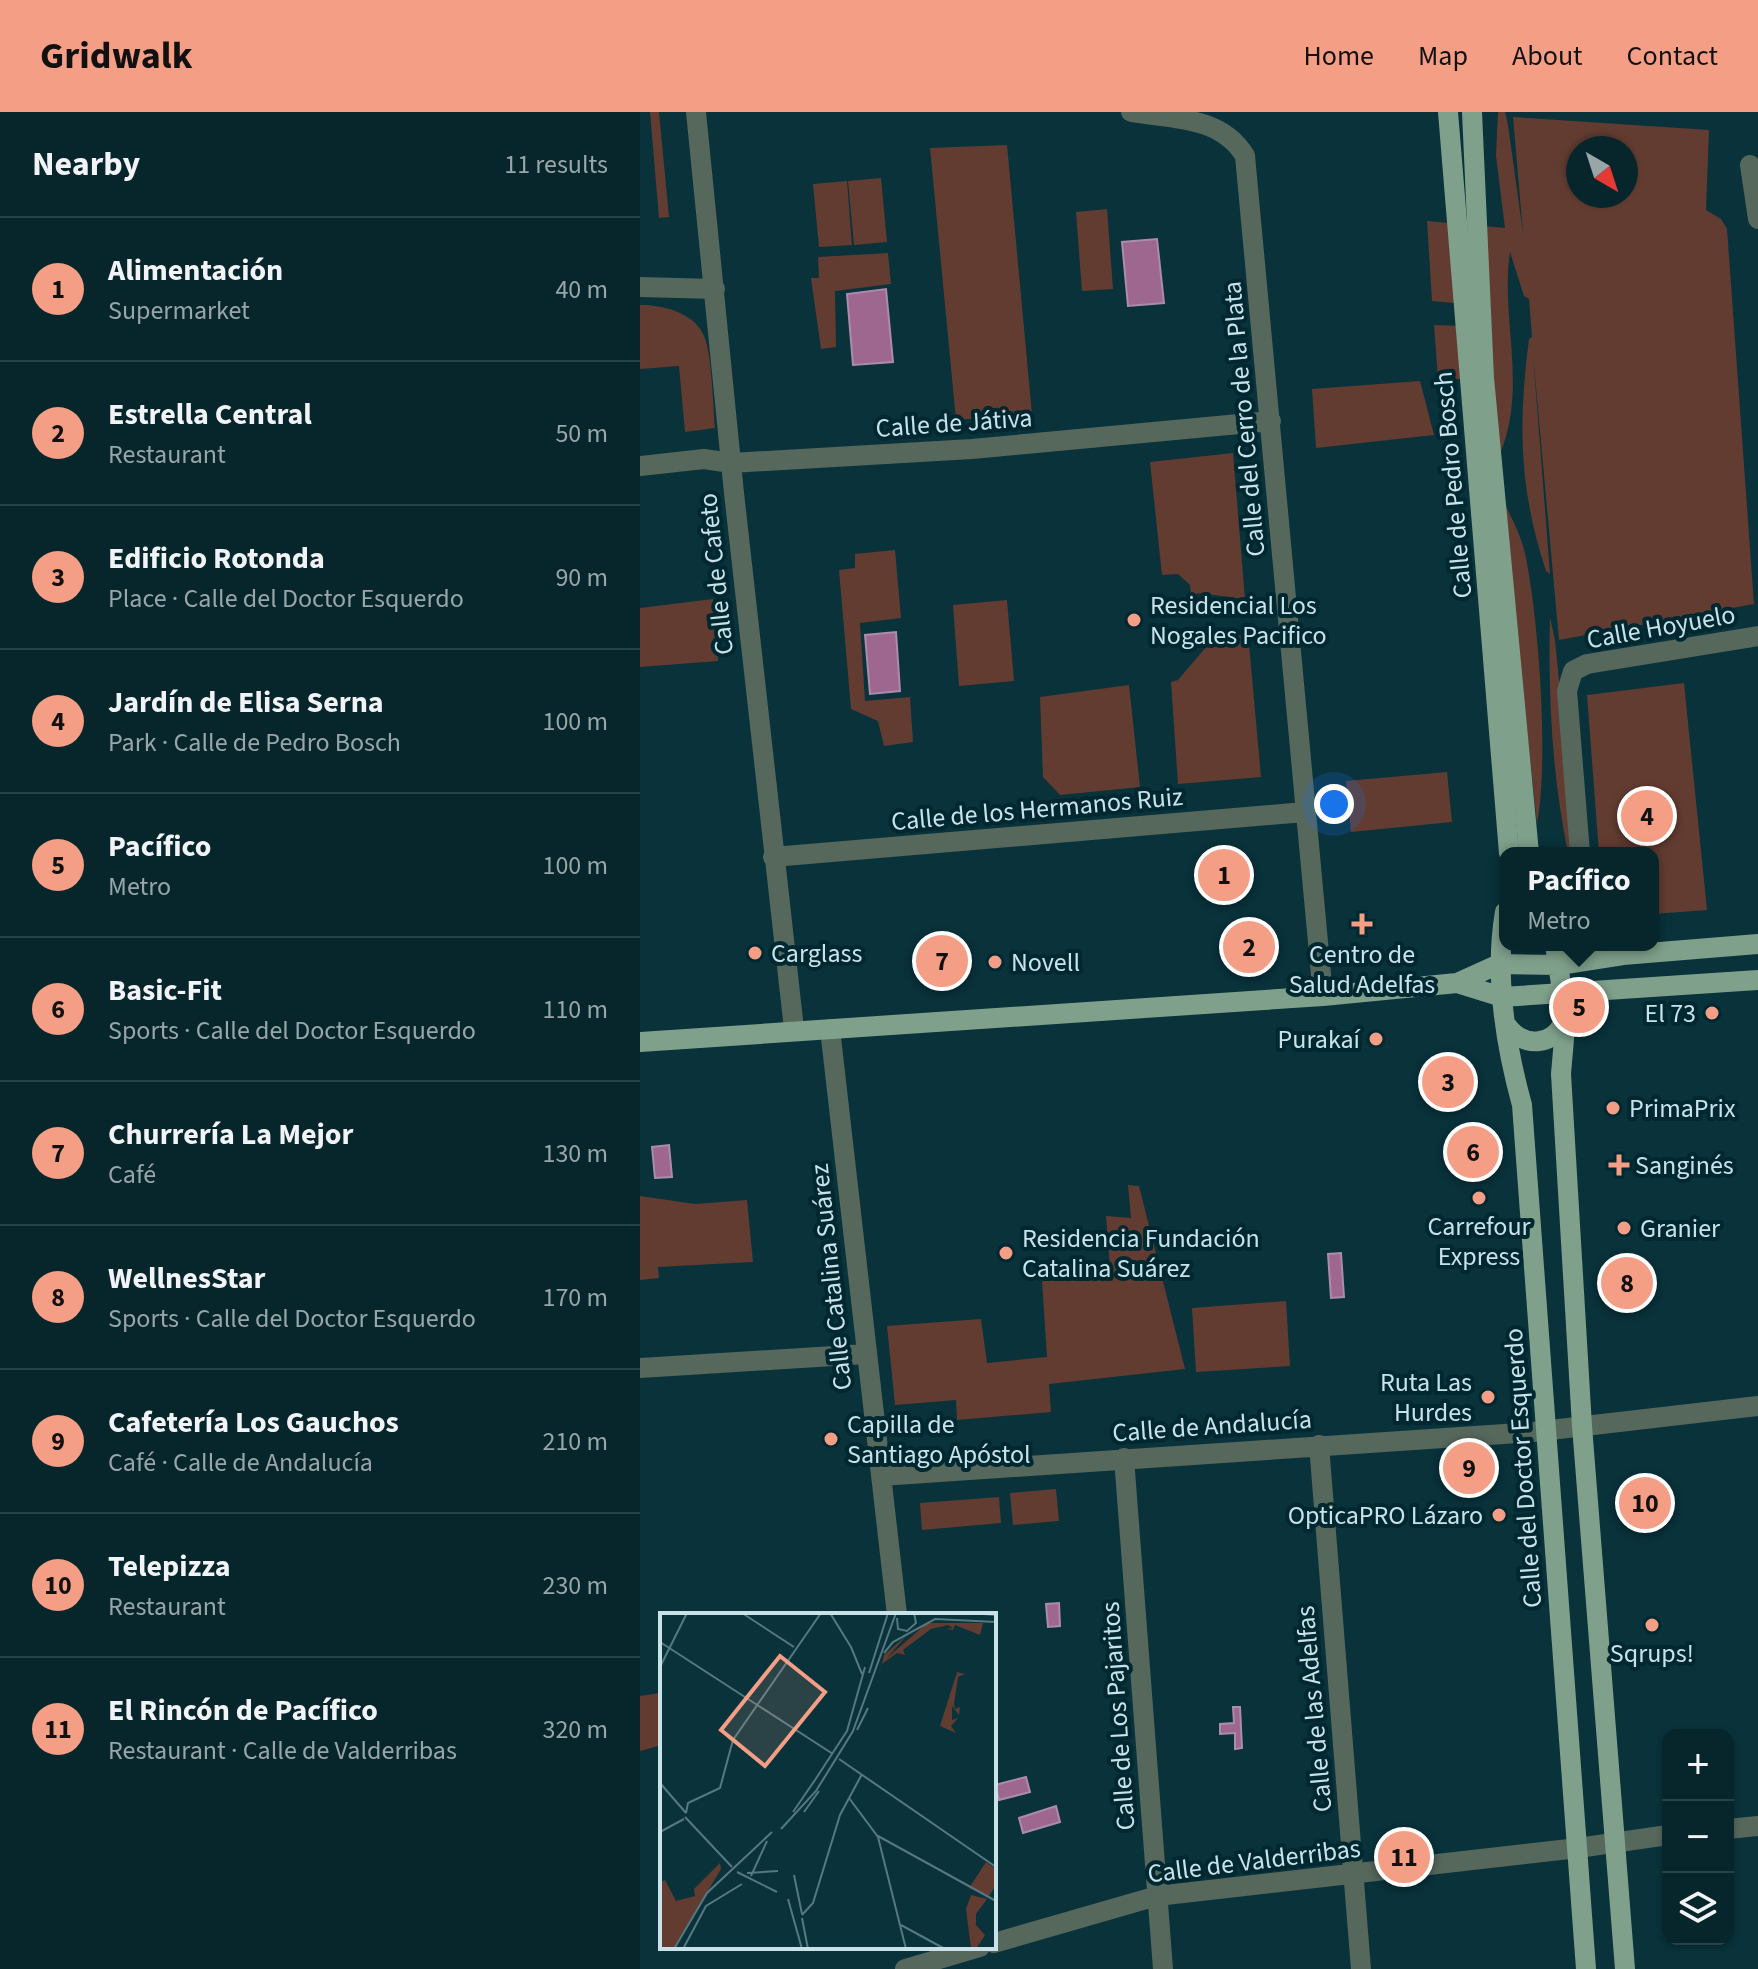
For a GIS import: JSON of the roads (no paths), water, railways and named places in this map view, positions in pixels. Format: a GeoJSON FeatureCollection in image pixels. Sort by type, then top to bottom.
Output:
{"type":"FeatureCollection","features":[{"type":"Feature","properties":{"kind":"main road","name":"Calle de Pedro Bosch"},"geometry":{"type":"LineString","coordinates":[[1448,112],[1509,847]]}},
{"type":"Feature","properties":{"kind":"main road","name":"Calle de Pedro Bosch"},"geometry":{"type":"LineString","coordinates":[[1472,112],[1484,378],[1528,847]]}},
{"type":"Feature","properties":{"kind":"main road"},"geometry":{"type":"LineString","coordinates":[[640,1042],[794,1029],[1323,996],[1457,983],[1499,964],[1557,955],[1623,955],[1758,944]]}},
{"type":"Feature","properties":{"kind":"main road"},"geometry":{"type":"LineString","coordinates":[[1499,964],[1501,951]]}},
{"type":"Feature","properties":{"kind":"main road"},"geometry":{"type":"LineString","coordinates":[[1557,955],[1566,1016],[1561,1074],[1582,1426],[1625,1969]]}},
{"type":"Feature","properties":{"kind":"main road","name":"Calle del Doctor Esquerdo"},"geometry":{"type":"LineString","coordinates":[[1499,964],[1522,1105],[1586,1969]]}},
{"type":"Feature","properties":{"kind":"main road"},"geometry":{"type":"LineString","coordinates":[[1457,983],[1502,997],[1758,980]]}},
{"type":"Feature","properties":{"kind":"main road"},"geometry":{"type":"LineString","coordinates":[[1507,1026],[1519,1038],[1535,1042],[1558,1031],[1566,1016]]}},
{"type":"Feature","properties":{"kind":"street","name":"Calle de Cafeto"},"geometry":{"type":"LineString","coordinates":[[696,112],[773,857],[794,1029]]}},
{"type":"Feature","properties":{"kind":"street","name":"Calle del Cerro de la Plata"},"geometry":{"type":"LineString","coordinates":[[1131,112],[1213,126],[1229,135],[1245,156],[1323,996]]}},
{"type":"Feature","properties":{"kind":"street"},"geometry":{"type":"LineString","coordinates":[[1750,165],[1758,219]]}},
{"type":"Feature","properties":{"kind":"street"},"geometry":{"type":"LineString","coordinates":[[640,287],[715,289]]}},
{"type":"Feature","properties":{"kind":"street","name":"Calle de Játiva"},"geometry":{"type":"LineString","coordinates":[[640,466],[704,459],[731,463],[972,449],[1271,421]]}},
{"type":"Feature","properties":{"kind":"street","name":"Calle Hoyuelo"},"geometry":{"type":"LineString","coordinates":[[1580,847],[1567,691],[1573,671],[1587,664],[1758,636]]}},
{"type":"Feature","properties":{"kind":"street","name":"Calle de los Hermanos Ruiz"},"geometry":{"type":"LineString","coordinates":[[773,857],[1305,812]]}},
{"type":"Feature","properties":{"kind":"street","name":"Calle Catalina Suárez"},"geometry":{"type":"LineString","coordinates":[[830,1029],[897,1613]]}},
{"type":"Feature","properties":{"kind":"street"},"geometry":{"type":"LineString","coordinates":[[640,1368],[865,1354]]}},
{"type":"Feature","properties":{"kind":"street","name":"Calle de Andalucía"},"geometry":{"type":"LineString","coordinates":[[881,1476],[1546,1430],[1758,1406]]}},
{"type":"Feature","properties":{"kind":"street","name":"Calle de las Adelfas"},"geometry":{"type":"LineString","coordinates":[[1319,1445],[1361,1969]]}},
{"type":"Feature","properties":{"kind":"street","name":"Calle de Los Pajaritos"},"geometry":{"type":"LineString","coordinates":[[1124,1458],[1163,1969]]}},
{"type":"Feature","properties":{"kind":"street"},"geometry":{"type":"LineString","coordinates":[[1734,1828],[1758,1826]]}},
{"type":"Feature","properties":{"kind":"street","name":"Calle de Valderribas"},"geometry":{"type":"LineString","coordinates":[[996,1942],[1157,1896],[1354,1875],[1662,1836]]}},
{"type":"Feature","properties":{"kind":"street"},"geometry":{"type":"LineString","coordinates":[[905,1969],[973,1949]]}},
{"type":"Feature","properties":{"kind":"place","name":"Residencial Los Nogales Pacifico"},"geometry":{"type":"Point","coordinates":[1134,620]}},
{"type":"Feature","properties":{"kind":"place","name":"Jardín de Elisa Serna"},"geometry":{"type":"Point","coordinates":[1647,816]}},
{"type":"Feature","properties":{"kind":"place","name":"Alimentación"},"geometry":{"type":"Point","coordinates":[1224,875]}},
{"type":"Feature","properties":{"kind":"place","name":"Centro de Salud Adelfas"},"geometry":{"type":"Point","coordinates":[1362,924]}},
{"type":"Feature","properties":{"kind":"place","name":"Estrella Central"},"geometry":{"type":"Point","coordinates":[1249,947]}},
{"type":"Feature","properties":{"kind":"place","name":"Carglass"},"geometry":{"type":"Point","coordinates":[755,953]}},
{"type":"Feature","properties":{"kind":"place","name":"Churrería La Mejor"},"geometry":{"type":"Point","coordinates":[942,961]}},
{"type":"Feature","properties":{"kind":"place","name":"Novell"},"geometry":{"type":"Point","coordinates":[995,962]}},
{"type":"Feature","properties":{"kind":"place","name":"Pacífico"},"geometry":{"type":"Point","coordinates":[1579,1007]}},
{"type":"Feature","properties":{"kind":"place","name":"El 73"},"geometry":{"type":"Point","coordinates":[1712,1013]}},
{"type":"Feature","properties":{"kind":"place","name":"Purakaí"},"geometry":{"type":"Point","coordinates":[1376,1039]}},
{"type":"Feature","properties":{"kind":"place","name":"Edificio Rotonda"},"geometry":{"type":"Point","coordinates":[1448,1082]}},
{"type":"Feature","properties":{"kind":"place","name":"PrimaPrix"},"geometry":{"type":"Point","coordinates":[1613,1108]}},
{"type":"Feature","properties":{"kind":"place","name":"Basic-Fit"},"geometry":{"type":"Point","coordinates":[1473,1152]}},
{"type":"Feature","properties":{"kind":"place","name":"Sanginés"},"geometry":{"type":"Point","coordinates":[1619,1165]}},
{"type":"Feature","properties":{"kind":"place","name":"Carrefour Express"},"geometry":{"type":"Point","coordinates":[1479,1198]}},
{"type":"Feature","properties":{"kind":"place","name":"Granier"},"geometry":{"type":"Point","coordinates":[1624,1228]}},
{"type":"Feature","properties":{"kind":"place","name":"Residencia Fundación Catalina Suárez"},"geometry":{"type":"Point","coordinates":[1006,1253]}},
{"type":"Feature","properties":{"kind":"place","name":"WellnesStar"},"geometry":{"type":"Point","coordinates":[1627,1283]}},
{"type":"Feature","properties":{"kind":"place","name":"Ruta Las Hurdes"},"geometry":{"type":"Point","coordinates":[1488,1397]}},
{"type":"Feature","properties":{"kind":"place","name":"Capilla de Santiago Apóstol"},"geometry":{"type":"Point","coordinates":[831,1439]}},
{"type":"Feature","properties":{"kind":"place","name":"Cafetería Los Gauchos"},"geometry":{"type":"Point","coordinates":[1469,1468]}},
{"type":"Feature","properties":{"kind":"place","name":"Telepizza"},"geometry":{"type":"Point","coordinates":[1645,1503]}},
{"type":"Feature","properties":{"kind":"place","name":"OpticaPRO Lázaro"},"geometry":{"type":"Point","coordinates":[1499,1515]}},
{"type":"Feature","properties":{"kind":"place","name":"Sqrups!"},"geometry":{"type":"Point","coordinates":[1652,1625]}},
{"type":"Feature","properties":{"kind":"place","name":"El Rincón de Pacífico"},"geometry":{"type":"Point","coordinates":[1404,1857]}}]}
